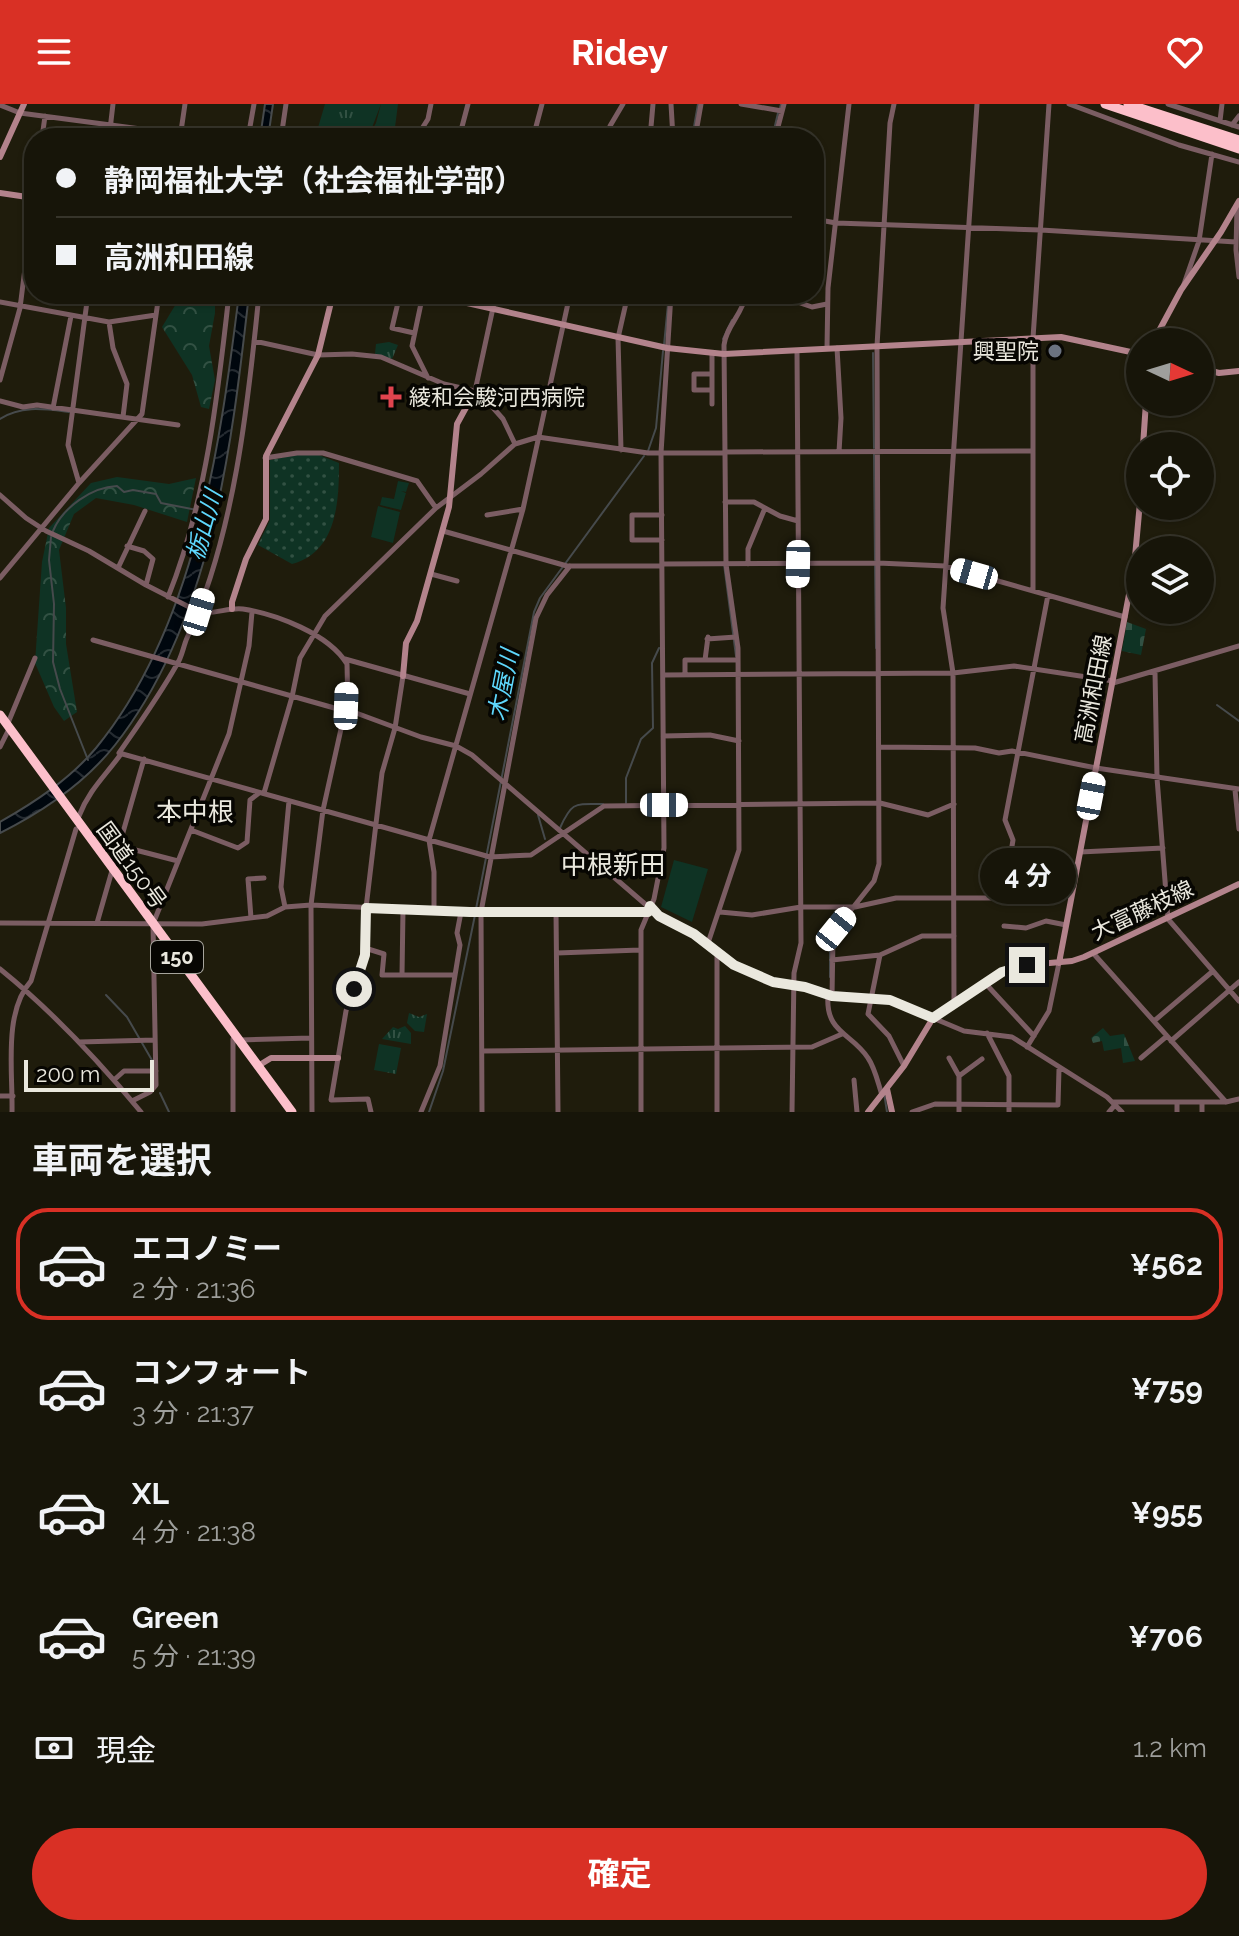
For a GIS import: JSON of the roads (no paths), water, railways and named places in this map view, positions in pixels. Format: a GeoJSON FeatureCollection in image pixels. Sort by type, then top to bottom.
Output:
{"type":"FeatureCollection","features":[{"type":"Feature","properties":{"kind":"highway"},"geometry":{"type":"LineString","coordinates":[[1105,104],[1239,149]]}},
{"type":"Feature","properties":{"kind":"highway"},"geometry":{"type":"LineString","coordinates":[[1128,104],[1239,140]]}},
{"type":"Feature","properties":{"kind":"highway","name":"国道150号"},"geometry":{"type":"LineString","coordinates":[[0,715],[292,1112]]}},
{"type":"Feature","properties":{"kind":"street"},"geometry":{"type":"LineString","coordinates":[[0,157],[24,104]]}},
{"type":"Feature","properties":{"kind":"street"},"geometry":{"type":"LineString","coordinates":[[111,128],[113,104]]}},
{"type":"Feature","properties":{"kind":"street"},"geometry":{"type":"LineString","coordinates":[[181,128],[185,104]]}},
{"type":"Feature","properties":{"kind":"street"},"geometry":{"type":"LineString","coordinates":[[250,128],[254,104]]}},
{"type":"Feature","properties":{"kind":"street"},"geometry":{"type":"LineString","coordinates":[[282,128],[286,104]]}},
{"type":"Feature","properties":{"kind":"street"},"geometry":{"type":"LineString","coordinates":[[422,128],[431,104]]}},
{"type":"Feature","properties":{"kind":"street"},"geometry":{"type":"LineString","coordinates":[[462,128],[468,104]]}},
{"type":"Feature","properties":{"kind":"street"},"geometry":{"type":"LineString","coordinates":[[536,128],[542,104]]}},
{"type":"Feature","properties":{"kind":"street"},"geometry":{"type":"LineString","coordinates":[[610,128],[623,104]]}},
{"type":"Feature","properties":{"kind":"street"},"geometry":{"type":"LineString","coordinates":[[651,128],[653,104]]}},
{"type":"Feature","properties":{"kind":"street"},"geometry":{"type":"LineString","coordinates":[[671,104],[672,128]]}},
{"type":"Feature","properties":{"kind":"street"},"geometry":{"type":"LineString","coordinates":[[697,128],[701,104]]}},
{"type":"Feature","properties":{"kind":"street"},"geometry":{"type":"LineString","coordinates":[[741,104],[782,111]]}},
{"type":"Feature","properties":{"kind":"street"},"geometry":{"type":"LineString","coordinates":[[778,128],[784,104]]}},
{"type":"Feature","properties":{"kind":"street"},"geometry":{"type":"LineString","coordinates":[[827,348],[827,304],[849,104]]}},
{"type":"Feature","properties":{"kind":"street"},"geometry":{"type":"LineString","coordinates":[[892,1112],[869,1060],[842,1034],[830,1017],[830,996],[836,929],[877,873],[880,747],[877,346],[890,123],[894,104]]}},
{"type":"Feature","properties":{"kind":"street"},"geometry":{"type":"LineString","coordinates":[[954,1004],[953,673],[943,608],[977,104]]}},
{"type":"Feature","properties":{"kind":"street"},"geometry":{"type":"LineString","coordinates":[[1033,591],[1033,338],[1049,104]]}},
{"type":"Feature","properties":{"kind":"street"},"geometry":{"type":"LineString","coordinates":[[1069,104],[1239,162]]}},
{"type":"Feature","properties":{"kind":"street"},"geometry":{"type":"LineString","coordinates":[[1168,104],[1236,126],[1239,116]]}},
{"type":"Feature","properties":{"kind":"street"},"geometry":{"type":"LineString","coordinates":[[1220,121],[1222,104]]}},
{"type":"Feature","properties":{"kind":"street"},"geometry":{"type":"LineString","coordinates":[[0,105],[20,113],[130,128]]}},
{"type":"Feature","properties":{"kind":"street"},"geometry":{"type":"LineString","coordinates":[[43,128],[45,116]]}},
{"type":"Feature","properties":{"kind":"street"},"geometry":{"type":"LineString","coordinates":[[1184,284],[1199,241],[1212,154]]}},
{"type":"Feature","properties":{"kind":"street"},"geometry":{"type":"LineString","coordinates":[[0,193],[24,197]]}},
{"type":"Feature","properties":{"kind":"street"},"geometry":{"type":"LineString","coordinates":[[1160,328],[1184,284],[1238,203]]}},
{"type":"Feature","properties":{"kind":"street"},"geometry":{"type":"LineString","coordinates":[[1238,203],[1236,242],[1239,277]]}},
{"type":"Feature","properties":{"kind":"street"},"geometry":{"type":"LineString","coordinates":[[824,221],[1236,242]]}},
{"type":"Feature","properties":{"kind":"street"},"geometry":{"type":"LineString","coordinates":[[0,380],[20,308],[24,277]]}},
{"type":"Feature","properties":{"kind":"street"},"geometry":{"type":"LineString","coordinates":[[0,302],[109,322],[156,315]]}},
{"type":"Feature","properties":{"kind":"street"},"geometry":{"type":"LineString","coordinates":[[79,483],[68,445],[87,304]]}},
{"type":"Feature","properties":{"kind":"street"},"geometry":{"type":"LineString","coordinates":[[0,578],[79,483],[138,419],[144,408],[158,304]]}},
{"type":"Feature","properties":{"kind":"street"},"geometry":{"type":"LineString","coordinates":[[169,597],[191,530],[203,475],[228,304]]}},
{"type":"Feature","properties":{"kind":"street"},"geometry":{"type":"LineString","coordinates":[[258,304],[227,517],[198,611],[176,664],[119,753],[490,857],[531,855],[604,806],[880,803],[924,815],[954,804]]}},
{"type":"Feature","properties":{"kind":"street"},"geometry":{"type":"LineString","coordinates":[[232,609],[246,559],[266,519],[265,458],[318,355],[331,304]]}},
{"type":"Feature","properties":{"kind":"street"},"geometry":{"type":"LineString","coordinates":[[398,304],[392,328],[414,333]]}},
{"type":"Feature","properties":{"kind":"street"},"geometry":{"type":"LineString","coordinates":[[422,304],[412,346],[429,379]]}},
{"type":"Feature","properties":{"kind":"street"},"geometry":{"type":"LineString","coordinates":[[470,304],[618,338],[712,354],[1033,338],[1070,338],[1126,351]]}},
{"type":"Feature","properties":{"kind":"street"},"geometry":{"type":"LineString","coordinates":[[371,1112],[368,1099],[331,1100],[346,1011],[362,967],[382,773],[395,728],[406,643],[417,621],[443,531],[451,498],[457,424],[475,391],[494,304]]}},
{"type":"Feature","properties":{"kind":"street"},"geometry":{"type":"LineString","coordinates":[[434,911],[434,872],[429,840],[523,509],[568,304]]}},
{"type":"Feature","properties":{"kind":"street"},"geometry":{"type":"LineString","coordinates":[[621,450],[618,338],[626,304]]}},
{"type":"Feature","properties":{"kind":"street"},"geometry":{"type":"LineString","coordinates":[[641,1112],[641,930],[663,858],[661,453],[664,347],[670,304]]}},
{"type":"Feature","properties":{"kind":"street"},"geometry":{"type":"LineString","coordinates":[[707,946],[738,858],[735,637],[724,564],[724,338],[744,304]]}},
{"type":"Feature","properties":{"kind":"street"},"geometry":{"type":"LineString","coordinates":[[803,304],[812,307],[827,304]]}},
{"type":"Feature","properties":{"kind":"street"},"geometry":{"type":"LineString","coordinates":[[53,408],[71,316]]}},
{"type":"Feature","properties":{"kind":"street"},"geometry":{"type":"LineString","coordinates":[[109,322],[113,348],[127,384],[123,417]]}},
{"type":"Feature","properties":{"kind":"street"},"geometry":{"type":"LineString","coordinates":[[254,341],[318,355],[381,357],[429,379],[479,392],[503,419],[515,444]]}},
{"type":"Feature","properties":{"kind":"street"},"geometry":{"type":"LineString","coordinates":[[837,348],[841,418],[839,452]]}},
{"type":"Feature","properties":{"kind":"street"},"geometry":{"type":"LineString","coordinates":[[792,1112],[794,973],[801,943],[797,351]]}},
{"type":"Feature","properties":{"kind":"street"},"geometry":{"type":"LineString","coordinates":[[712,354],[712,404]]}},
{"type":"Feature","properties":{"kind":"street"},"geometry":{"type":"LineString","coordinates":[[1214,372],[1239,371]]}},
{"type":"Feature","properties":{"kind":"street"},"geometry":{"type":"LineString","coordinates":[[712,374],[694,374],[694,390],[712,390]]}},
{"type":"Feature","properties":{"kind":"street"},"geometry":{"type":"LineString","coordinates":[[0,401],[23,407],[37,405],[178,425]]}},
{"type":"Feature","properties":{"kind":"street"},"geometry":{"type":"LineString","coordinates":[[191,830],[238,848],[247,842],[250,800],[262,793],[292,697],[300,658],[325,616],[436,508],[515,444],[538,437],[648,453],[1033,451]]}},
{"type":"Feature","properties":{"kind":"street"},"geometry":{"type":"LineString","coordinates":[[265,458],[323,453],[417,481],[436,508]]}},
{"type":"Feature","properties":{"kind":"street"},"geometry":{"type":"LineString","coordinates":[[0,495],[43,530],[198,611],[209,614],[232,609],[252,612],[307,628],[344,659],[348,667],[346,709],[323,810],[311,905],[312,1112]]}},
{"type":"Feature","properties":{"kind":"street"},"geometry":{"type":"LineString","coordinates":[[725,502],[754,502],[780,516],[798,521]]}},
{"type":"Feature","properties":{"kind":"street"},"geometry":{"type":"LineString","coordinates":[[748,564],[748,549],[765,508]]}},
{"type":"Feature","properties":{"kind":"street"},"geometry":{"type":"LineString","coordinates":[[487,515],[523,509]]}},
{"type":"Feature","properties":{"kind":"street"},"geometry":{"type":"LineString","coordinates":[[118,568],[145,511]]}},
{"type":"Feature","properties":{"kind":"street"},"geometry":{"type":"LineString","coordinates":[[662,515],[632,515],[632,540],[662,540]]}},
{"type":"Feature","properties":{"kind":"street","name":"高洲和田線"},"geometry":{"type":"LineString","coordinates":[[1059,963],[1137,552],[1139,520]]}},
{"type":"Feature","properties":{"kind":"street"},"geometry":{"type":"LineString","coordinates":[[443,531],[566,565],[878,563],[945,566],[1125,617]]}},
{"type":"Feature","properties":{"kind":"street"},"geometry":{"type":"LineString","coordinates":[[127,546],[144,551],[153,559],[146,585]]}},
{"type":"Feature","properties":{"kind":"street"},"geometry":{"type":"LineString","coordinates":[[482,1112],[481,912],[536,618],[566,565]]}},
{"type":"Feature","properties":{"kind":"street"},"geometry":{"type":"LineString","coordinates":[[431,574],[457,581]]}},
{"type":"Feature","properties":{"kind":"street"},"geometry":{"type":"LineString","coordinates":[[720,912],[752,915],[801,907],[855,907],[896,898],[993,898],[1004,895],[1013,840],[1005,820],[1048,595]]}},
{"type":"Feature","properties":{"kind":"street"},"geometry":{"type":"LineString","coordinates":[[132,1101],[154,1089],[153,924],[229,734],[249,646],[252,612]]}},
{"type":"Feature","properties":{"kind":"street"},"geometry":{"type":"LineString","coordinates":[[705,660],[708,637],[735,637]]}},
{"type":"Feature","properties":{"kind":"street"},"geometry":{"type":"LineString","coordinates":[[93,640],[292,697],[346,709],[456,746],[497,776],[649,909],[694,934],[734,965],[773,982],[830,996],[890,1000],[964,1031],[1004,1034],[1114,1103],[1122,1112]]}},
{"type":"Feature","properties":{"kind":"street"},"geometry":{"type":"LineString","coordinates":[[663,675],[953,673],[1014,666],[1113,682],[1239,646]]}},
{"type":"Feature","properties":{"kind":"street"},"geometry":{"type":"LineString","coordinates":[[0,747],[35,658]]}},
{"type":"Feature","properties":{"kind":"street"},"geometry":{"type":"LineString","coordinates":[[344,659],[470,694]]}},
{"type":"Feature","properties":{"kind":"street"},"geometry":{"type":"LineString","coordinates":[[685,675],[685,660],[736,660]]}},
{"type":"Feature","properties":{"kind":"street"},"geometry":{"type":"LineString","coordinates":[[1155,672],[1157,778],[1168,919],[1239,1001]]}},
{"type":"Feature","properties":{"kind":"street"},"geometry":{"type":"LineString","coordinates":[[663,736],[710,735],[737,741]]}},
{"type":"Feature","properties":{"kind":"street"},"geometry":{"type":"LineString","coordinates":[[880,747],[975,748],[999,753],[1019,752],[1096,768],[1237,790],[1239,829]]}},
{"type":"Feature","properties":{"kind":"street"},"geometry":{"type":"LineString","coordinates":[[79,816],[88,792],[122,753]]}},
{"type":"Feature","properties":{"kind":"street"},"geometry":{"type":"LineString","coordinates":[[97,923],[144,759]]}},
{"type":"Feature","properties":{"kind":"street"},"geometry":{"type":"LineString","coordinates":[[285,907],[281,887],[289,801]]}},
{"type":"Feature","properties":{"kind":"street"},"geometry":{"type":"LineString","coordinates":[[12,1112],[13,1017],[24,988],[31,981],[76,829]]}},
{"type":"Feature","properties":{"kind":"street"},"geometry":{"type":"LineString","coordinates":[[120,846],[178,861]]}},
{"type":"Feature","properties":{"kind":"street"},"geometry":{"type":"LineString","coordinates":[[1080,852],[1163,848]]}},
{"type":"Feature","properties":{"kind":"street"},"geometry":{"type":"LineString","coordinates":[[251,918],[248,879],[264,878]]}},
{"type":"Feature","properties":{"kind":"street","name":"大富藤枝線"},"geometry":{"type":"LineString","coordinates":[[1059,963],[1093,953],[1239,884]]}},
{"type":"Feature","properties":{"kind":"street"},"geometry":{"type":"LineString","coordinates":[[0,923],[202,924],[267,916],[285,907],[311,905],[461,912],[649,909]]}},
{"type":"Feature","properties":{"kind":"street"},"geometry":{"type":"LineString","coordinates":[[402,975],[403,910]]}},
{"type":"Feature","properties":{"kind":"street"},"geometry":{"type":"LineString","coordinates":[[556,911],[558,1112]]}},
{"type":"Feature","properties":{"kind":"street"},"geometry":{"type":"LineString","coordinates":[[421,1112],[440,1066],[460,945],[457,933],[461,912]]}},
{"type":"Feature","properties":{"kind":"street"},"geometry":{"type":"LineString","coordinates":[[1004,926],[1026,928],[1046,921],[1066,925]]}},
{"type":"Feature","properties":{"kind":"street"},"geometry":{"type":"LineString","coordinates":[[832,960],[880,955],[922,936],[954,936]]}},
{"type":"Feature","properties":{"kind":"street"},"geometry":{"type":"LineString","coordinates":[[365,948],[384,954],[382,975],[455,975]]}},
{"type":"Feature","properties":{"kind":"street"},"geometry":{"type":"LineString","coordinates":[[556,953],[640,950]]}},
{"type":"Feature","properties":{"kind":"street"},"geometry":{"type":"LineString","coordinates":[[1093,953],[1226,1102]]}},
{"type":"Feature","properties":{"kind":"street"},"geometry":{"type":"LineString","coordinates":[[717,954],[717,1112]]}},
{"type":"Feature","properties":{"kind":"street"},"geometry":{"type":"LineString","coordinates":[[880,955],[868,1014],[889,1036],[904,1066]]}},
{"type":"Feature","properties":{"kind":"street"},"geometry":{"type":"LineString","coordinates":[[868,1112],[904,1066],[933,1018],[1016,966],[1059,963],[1053,1001],[1027,1047]]}},
{"type":"Feature","properties":{"kind":"street"},"geometry":{"type":"LineString","coordinates":[[0,969],[24,988],[78,1042],[141,1112]]}},
{"type":"Feature","properties":{"kind":"street"},"geometry":{"type":"LineString","coordinates":[[1154,1021],[1213,971]]}},
{"type":"Feature","properties":{"kind":"street"},"geometry":{"type":"LineString","coordinates":[[1141,1058],[1239,982]]}},
{"type":"Feature","properties":{"kind":"street"},"geometry":{"type":"LineString","coordinates":[[985,983],[1034,1036]]}},
{"type":"Feature","properties":{"kind":"street"},"geometry":{"type":"LineString","coordinates":[[987,1033],[1009,1076],[1009,1112]]}},
{"type":"Feature","properties":{"kind":"street"},"geometry":{"type":"LineString","coordinates":[[482,1051],[792,1048],[812,1047],[842,1034]]}},
{"type":"Feature","properties":{"kind":"street"},"geometry":{"type":"LineString","coordinates":[[233,1112],[233,1039],[311,1038]]}},
{"type":"Feature","properties":{"kind":"street"},"geometry":{"type":"LineString","coordinates":[[78,1042],[155,1040]]}},
{"type":"Feature","properties":{"kind":"street"},"geometry":{"type":"LineString","coordinates":[[258,1066],[271,1058],[338,1058]]}},
{"type":"Feature","properties":{"kind":"street"},"geometry":{"type":"LineString","coordinates":[[949,1058],[959,1076],[959,1112]]}},
{"type":"Feature","properties":{"kind":"street"},"geometry":{"type":"LineString","coordinates":[[959,1076],[982,1059]]}},
{"type":"Feature","properties":{"kind":"street"},"geometry":{"type":"LineString","coordinates":[[912,1112],[935,1104],[1058,1105],[1059,1068]]}},
{"type":"Feature","properties":{"kind":"street"},"geometry":{"type":"LineString","coordinates":[[114,1080],[124,1071],[156,1071]]}},
{"type":"Feature","properties":{"kind":"street"},"geometry":{"type":"LineString","coordinates":[[854,1080],[857,1112]]}},
{"type":"Feature","properties":{"kind":"street"},"geometry":{"type":"LineString","coordinates":[[0,1096],[13,1096]]}},
{"type":"Feature","properties":{"kind":"street"},"geometry":{"type":"LineString","coordinates":[[1114,1103],[1226,1102],[1239,1099]]}},
{"type":"Feature","properties":{"kind":"street"},"geometry":{"type":"LineString","coordinates":[[1177,1102],[1177,1112]]}},
{"type":"Feature","properties":{"kind":"street"},"geometry":{"type":"LineString","coordinates":[[1202,1102],[1202,1112]]}},
{"type":"Feature","properties":{"kind":"street"},"geometry":{"type":"LineString","coordinates":[[1109,1112],[1114,1103]]}},
{"type":"Feature","properties":{"kind":"water"},"geometry":{"type":"Polygon","coordinates":[[[265,104],[273,104],[269,128],[261,128],[265,104]]]}},
{"type":"Feature","properties":{"kind":"water","name":"栃山川"},"geometry":{"type":"Polygon","coordinates":[[[238,304],[248,304],[235,410],[212,530],[196,588],[174,644],[148,696],[103,759],[62,795],[0,833],[0,822],[75,770],[96,748],[130,700],[158,647],[180,591],[198,532],[223,412],[238,304]]]}},
{"type":"Feature","properties":{"kind":"waterway","name":"木屋川"},"geometry":{"type":"LineString","coordinates":[[694,128],[698,104]]}},
{"type":"Feature","properties":{"kind":"waterway"},"geometry":{"type":"LineString","coordinates":[[780,108],[781,104]]}},
{"type":"Feature","properties":{"kind":"waterway"},"geometry":{"type":"LineString","coordinates":[[774,128],[778,113]]}},
{"type":"Feature","properties":{"kind":"waterway","name":"木屋川"},"geometry":{"type":"LineString","coordinates":[[664,345],[668,304]]}},
{"type":"Feature","properties":{"kind":"waterway"},"geometry":{"type":"LineString","coordinates":[[723,339],[732,320]]}},
{"type":"Feature","properties":{"kind":"waterway","name":"木屋川"},"geometry":{"type":"LineString","coordinates":[[648,451],[656,428],[663,351]]}},
{"type":"Feature","properties":{"kind":"waterway"},"geometry":{"type":"LineString","coordinates":[[873,353],[874,448]]}},
{"type":"Feature","properties":{"kind":"waterway"},"geometry":{"type":"LineString","coordinates":[[0,419],[25,410],[69,412]]}},
{"type":"Feature","properties":{"kind":"waterway"},"geometry":{"type":"LineString","coordinates":[[874,454],[875,560]]}},
{"type":"Feature","properties":{"kind":"waterway","name":"木屋川"},"geometry":{"type":"LineString","coordinates":[[476,909],[534,612],[540,598],[644,456]]}},
{"type":"Feature","properties":{"kind":"waterway","name":"栃山川"},"geometry":{"type":"LineString","coordinates":[[53,531],[71,506],[88,494],[107,487],[117,486],[124,492],[133,490],[156,494],[161,503],[202,511]]}},
{"type":"Feature","properties":{"kind":"waterway"},"geometry":{"type":"LineString","coordinates":[[51,537],[53,662],[60,689],[88,760]]}},
{"type":"Feature","properties":{"kind":"waterway"},"geometry":{"type":"LineString","coordinates":[[724,564],[736,656]]}},
{"type":"Feature","properties":{"kind":"waterway"},"geometry":{"type":"LineString","coordinates":[[875,566],[876,648]]}},
{"type":"Feature","properties":{"kind":"waterway"},"geometry":{"type":"LineString","coordinates":[[626,803],[626,778],[641,739],[653,728],[652,663],[659,648]]}},
{"type":"Feature","properties":{"kind":"waterway"},"geometry":{"type":"LineString","coordinates":[[1217,705],[1239,721]]}},
{"type":"Feature","properties":{"kind":"waterway"},"geometry":{"type":"LineString","coordinates":[[560,828],[576,806],[603,804]]}},
{"type":"Feature","properties":{"kind":"waterway"},"geometry":{"type":"LineString","coordinates":[[538,815],[545,839]]}},
{"type":"Feature","properties":{"kind":"waterway","name":"木屋川"},"geometry":{"type":"LineString","coordinates":[[429,1112],[443,1071],[475,915]]}},
{"type":"Feature","properties":{"kind":"waterway"},"geometry":{"type":"LineString","coordinates":[[830,977],[832,932]]}},
{"type":"Feature","properties":{"kind":"waterway"},"geometry":{"type":"LineString","coordinates":[[106,995],[127,1017],[153,1062]]}},
{"type":"Feature","properties":{"kind":"waterway"},"geometry":{"type":"LineString","coordinates":[[160,1093],[169,1112]]}},
{"type":"Feature","properties":{"kind":"waterway"},"geometry":{"type":"LineString","coordinates":[[884,1093],[887,1112]]}},
{"type":"Feature","properties":{"kind":"place","name":"興聖院"},"geometry":{"type":"Point","coordinates":[1055,351]}},
{"type":"Feature","properties":{"kind":"place","name":"綾和会駿河西病院"},"geometry":{"type":"Point","coordinates":[391,397]}},
{"type":"Feature","properties":{"kind":"district","name":"本中根"},"geometry":{"type":"Point","coordinates":[195,812]}},
{"type":"Feature","properties":{"kind":"district","name":"中根新田"},"geometry":{"type":"Point","coordinates":[613,865]}}]}
